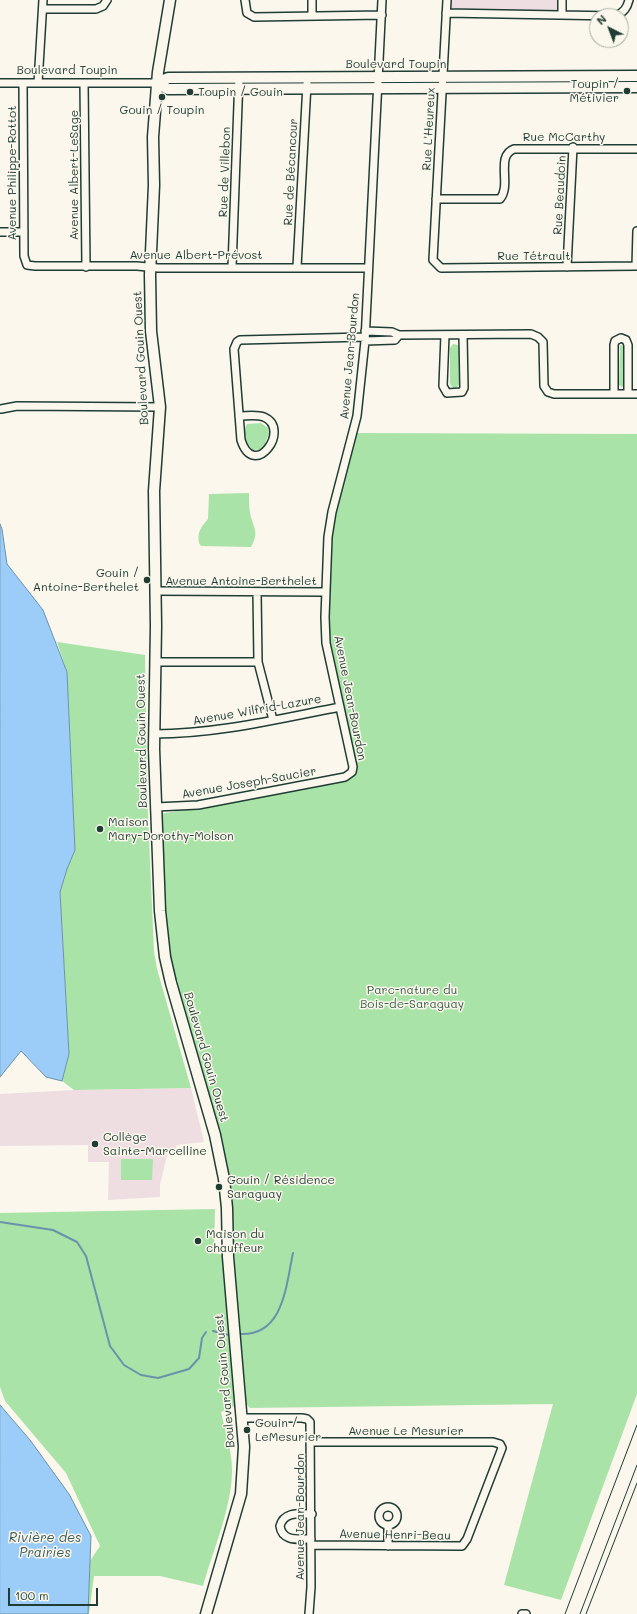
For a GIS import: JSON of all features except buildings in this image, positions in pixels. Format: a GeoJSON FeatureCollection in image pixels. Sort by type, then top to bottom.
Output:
{"type":"FeatureCollection","features":[{"type":"Feature","properties":{"kind":"street"},"geometry":{"type":"LineString","coordinates":[[38,83],[43,0]]}},
{"type":"Feature","properties":{"kind":"street"},"geometry":{"type":"LineString","coordinates":[[43,9],[96,9],[103,6],[107,0]]}},
{"type":"Feature","properties":{"kind":"street","name":"Boulevard Gouin Ouest"},"geometry":{"type":"LineString","coordinates":[[170,0],[157,83],[153,137],[154,185],[150,267],[151,331],[160,407],[154,491],[156,591],[154,734],[160,911],[166,963],[176,1006],[215,1135],[224,1179],[227,1208],[228,1257],[242,1418],[244,1460],[241,1494],[206,1614]]}},
{"type":"Feature","properties":{"kind":"street"},"geometry":{"type":"LineString","coordinates":[[245,0],[247,13],[254,16],[382,15]]}},
{"type":"Feature","properties":{"kind":"street"},"geometry":{"type":"LineString","coordinates":[[312,0],[312,16]]}},
{"type":"Feature","properties":{"kind":"street","name":"Avenue Jean-Bourdon"},"geometry":{"type":"LineString","coordinates":[[345,777],[352,772],[353,767],[326,644],[324,617],[328,537],[332,512],[357,416],[365,336],[382,0]]}},
{"type":"Feature","properties":{"kind":"street","name":"Rue L'Heureux"},"geometry":{"type":"LineString","coordinates":[[433,260],[447,0]]}},
{"type":"Feature","properties":{"kind":"street"},"geometry":{"type":"LineString","coordinates":[[562,0],[562,15]]}},
{"type":"Feature","properties":{"kind":"street"},"geometry":{"type":"LineString","coordinates":[[446,13],[616,16],[623,13],[628,6],[629,0]]}},
{"type":"Feature","properties":{"kind":"street","name":"Boulevard Toupin"},"geometry":{"type":"LineString","coordinates":[[442,82],[637,76]]}},
{"type":"Feature","properties":{"kind":"street","name":"Boulevard Toupin"},"geometry":{"type":"LineString","coordinates":[[0,83],[157,83],[168,78],[239,77],[307,82],[442,82],[637,87]]}},
{"type":"Feature","properties":{"kind":"street","name":"Rue de Villebon"},"geometry":{"type":"LineString","coordinates":[[232,267],[239,77]]}},
{"type":"Feature","properties":{"kind":"street","name":"Boulevard Toupin"},"geometry":{"type":"LineString","coordinates":[[157,83],[168,89],[239,88],[307,82]]}},
{"type":"Feature","properties":{"kind":"street","name":"Rue de Bécancour"},"geometry":{"type":"LineString","coordinates":[[296,267],[307,82]]}},
{"type":"Feature","properties":{"kind":"street","name":"Avenue Philippe-Rottot"},"geometry":{"type":"LineString","coordinates":[[23,83],[25,263]]}},
{"type":"Feature","properties":{"kind":"street","name":"Avenue Albert-LeSage"},"geometry":{"type":"LineString","coordinates":[[84,83],[86,267]]}},
{"type":"Feature","properties":{"kind":"street","name":"Rue McCarthy"},"geometry":{"type":"LineString","coordinates":[[436,199],[500,199],[504,191],[505,156],[508,151],[514,149],[573,147],[637,149]]}},
{"type":"Feature","properties":{"kind":"street","name":"Rue Beaudoin"},"geometry":{"type":"LineString","coordinates":[[567,267],[573,147]]}},
{"type":"Feature","properties":{"kind":"street"},"geometry":{"type":"LineString","coordinates":[[0,232],[24,232]]}},
{"type":"Feature","properties":{"kind":"street"},"geometry":{"type":"LineString","coordinates":[[637,232],[637,266]]}},
{"type":"Feature","properties":{"kind":"street","name":"Rue Tétrault"},"geometry":{"type":"LineString","coordinates":[[433,260],[441,268],[637,266]]}},
{"type":"Feature","properties":{"kind":"street","name":"Avenue Albert-Prévost"},"geometry":{"type":"LineString","coordinates":[[25,263],[35,266],[86,267],[368,268]]}},
{"type":"Feature","properties":{"kind":"street"},"geometry":{"type":"LineString","coordinates":[[239,416],[263,417],[271,423],[274,430],[273,439],[268,450],[263,454],[249,454],[243,447],[239,416],[234,349],[236,342],[240,340],[365,336],[395,340],[399,335],[531,334],[538,337],[543,342],[544,386],[548,392],[554,394],[637,394]]}},
{"type":"Feature","properties":{"kind":"street"},"geometry":{"type":"LineString","coordinates":[[445,335],[443,386],[447,393],[459,393],[462,392],[464,388],[463,335]]}},
{"type":"Feature","properties":{"kind":"street"},"geometry":{"type":"LineString","coordinates":[[614,394],[614,345],[615,341],[621,338],[626,340],[628,345],[628,394]]}},
{"type":"Feature","properties":{"kind":"street"},"geometry":{"type":"LineString","coordinates":[[0,411],[17,406],[160,407]]}},
{"type":"Feature","properties":{"kind":"street","name":"Avenue Antoine-Berthelet"},"geometry":{"type":"LineString","coordinates":[[156,591],[326,592]]}},
{"type":"Feature","properties":{"kind":"street"},"geometry":{"type":"LineString","coordinates":[[257,592],[258,662],[272,720]]}},
{"type":"Feature","properties":{"kind":"street"},"geometry":{"type":"LineString","coordinates":[[155,662],[258,662]]}},
{"type":"Feature","properties":{"kind":"street","name":"Avenue Wilfrid-Lazure"},"geometry":{"type":"LineString","coordinates":[[154,734],[198,733],[234,728],[340,707]]}},
{"type":"Feature","properties":{"kind":"street","name":"Avenue Joseph-Saucier"},"geometry":{"type":"LineString","coordinates":[[156,807],[198,805],[345,777]]}},
{"type":"Feature","properties":{"kind":"street","name":"Avenue Jean-Bourdon"},"geometry":{"type":"LineString","coordinates":[[242,1418],[302,1418],[310,1421],[312,1442],[310,1614]]}},
{"type":"Feature","properties":{"kind":"street","name":"Avenue Le Mesurier"},"geometry":{"type":"LineString","coordinates":[[312,1442],[491,1442],[500,1444]]}},
{"type":"Feature","properties":{"kind":"street","name":"Avenue Henri-Beau"},"geometry":{"type":"LineString","coordinates":[[312,1514],[288,1516],[282,1520],[280,1526],[283,1534],[288,1538],[311,1542],[388,1546],[463,1546],[501,1453],[500,1444]]}},
{"type":"Feature","properties":{"kind":"street"},"geometry":{"type":"LineString","coordinates":[[388,1526],[388,1546]]}},
{"type":"Feature","properties":{"kind":"shaded area"},"geometry":{"type":"Polygon","coordinates":[[[447,0],[562,0],[562,15],[446,13],[447,0]]]}},
{"type":"Feature","properties":{"kind":"shaded area","name":"Collège Sainte-Marcelline"},"geometry":{"type":"Polygon","coordinates":[[[191,1088],[204,1142],[177,1145],[174,1152],[168,1151],[160,1185],[160,1197],[108,1200],[109,1162],[88,1162],[88,1145],[0,1146],[0,1094],[74,1090],[191,1088]]]}},
{"type":"Feature","properties":{"kind":"green space"},"geometry":{"type":"Polygon","coordinates":[[[453,79],[628,79],[628,84],[453,85],[453,79]]]}},
{"type":"Feature","properties":{"kind":"green space"},"geometry":{"type":"Polygon","coordinates":[[[453,344],[458,345],[460,349],[460,384],[455,389],[450,384],[450,348],[453,344]]]}},
{"type":"Feature","properties":{"kind":"green space"},"geometry":{"type":"Polygon","coordinates":[[[620,345],[625,346],[625,385],[622,387],[619,385],[620,345]]]}},
{"type":"Feature","properties":{"kind":"green space"},"geometry":{"type":"Polygon","coordinates":[[[261,423],[268,428],[269,433],[263,449],[253,450],[248,445],[245,434],[246,427],[247,424],[261,423]]]}},
{"type":"Feature","properties":{"kind":"green space","name":"Parc-nature du Bois-de-Saraguay"},"geometry":{"type":"Polygon","coordinates":[[[357,433],[637,434],[637,1394],[561,1600],[504,1585],[553,1404],[250,1408],[246,1404],[238,1326],[231,1194],[172,973],[165,931],[160,814],[347,781],[355,774],[356,764],[328,630],[329,556],[331,533],[336,504],[357,433]]]}},
{"type":"Feature","properties":{"kind":"green space"},"geometry":{"type":"Polygon","coordinates":[[[249,493],[250,513],[255,530],[254,542],[251,547],[201,546],[199,543],[199,533],[208,519],[209,494],[249,493]]]}},
{"type":"Feature","properties":{"kind":"green space"},"geometry":{"type":"Polygon","coordinates":[[[57,642],[145,655],[147,793],[154,952],[157,969],[191,1088],[74,1090],[62,1081],[69,1054],[60,892],[75,850],[67,672],[57,642]]]}},
{"type":"Feature","properties":{"kind":"green space"},"geometry":{"type":"Polygon","coordinates":[[[121,1159],[153,1159],[152,1180],[121,1180],[121,1159]]]}},
{"type":"Feature","properties":{"kind":"green space"},"geometry":{"type":"Polygon","coordinates":[[[215,1209],[214,1253],[224,1255],[235,1406],[221,1412],[231,1455],[231,1484],[229,1499],[203,1586],[160,1576],[94,1576],[89,1614],[58,1614],[63,1601],[100,1546],[66,1473],[5,1401],[0,1387],[0,1213],[215,1209]]]}},
{"type":"Feature","properties":{"kind":"water"},"geometry":{"type":"Polygon","coordinates":[[[0,524],[7,564],[43,610],[67,672],[75,850],[60,892],[69,1054],[62,1081],[46,1077],[21,1051],[0,1077],[0,524]]]}},
{"type":"Feature","properties":{"kind":"water","name":"Rivière des Prairies"},"geometry":{"type":"Polygon","coordinates":[[[0,1405],[30,1440],[69,1494],[91,1536],[88,1614],[0,1614],[0,1405]]]}},
{"type":"Feature","properties":{"kind":"waterway"},"geometry":{"type":"LineString","coordinates":[[0,1222],[53,1230],[77,1242],[86,1256],[110,1346],[124,1365],[141,1375],[158,1378],[189,1369],[199,1358],[202,1338],[206,1332]]}},
{"type":"Feature","properties":{"kind":"waterway"},"geometry":{"type":"LineString","coordinates":[[240,1334],[255,1332],[266,1327],[274,1318],[285,1293],[293,1253]]}},
{"type":"Feature","properties":{"kind":"waterway"},"geometry":{"type":"LineString","coordinates":[[213,1331],[229,1335]]}},
{"type":"Feature","properties":{"kind":"tram line"},"geometry":{"type":"LineString","coordinates":[[565,1614],[637,1425]]}},
{"type":"Feature","properties":{"kind":"tram line"},"geometry":{"type":"LineString","coordinates":[[580,1614],[637,1465]]}},
{"type":"Feature","properties":{"kind":"tram line"},"geometry":{"type":"LineString","coordinates":[[586,1614],[637,1483]]}},
{"type":"Feature","properties":{"kind":"place","name":"Toupin / Métivier"},"geometry":{"type":"Point","coordinates":[627,91]}},
{"type":"Feature","properties":{"kind":"place","name":"Toupin / Gouin"},"geometry":{"type":"Point","coordinates":[190,92]}},
{"type":"Feature","properties":{"kind":"place","name":"Gouin / Toupin"},"geometry":{"type":"Point","coordinates":[162,97]}},
{"type":"Feature","properties":{"kind":"place","name":"Gouin / Antoine-Berthelet"},"geometry":{"type":"Point","coordinates":[147,580]}},
{"type":"Feature","properties":{"kind":"place","name":"Maison Mary-Dorothy-Molson"},"geometry":{"type":"Point","coordinates":[100,829]}},
{"type":"Feature","properties":{"kind":"place","name":"Collège Sainte-Marcelline"},"geometry":{"type":"Point","coordinates":[95,1144]}},
{"type":"Feature","properties":{"kind":"place","name":"Gouin / Résidence Saraguay"},"geometry":{"type":"Point","coordinates":[219,1187]}},
{"type":"Feature","properties":{"kind":"place","name":"Maison du chauffeur"},"geometry":{"type":"Point","coordinates":[198,1241]}},
{"type":"Feature","properties":{"kind":"place","name":"Gouin / LeMesurier"},"geometry":{"type":"Point","coordinates":[247,1430]}}]}
